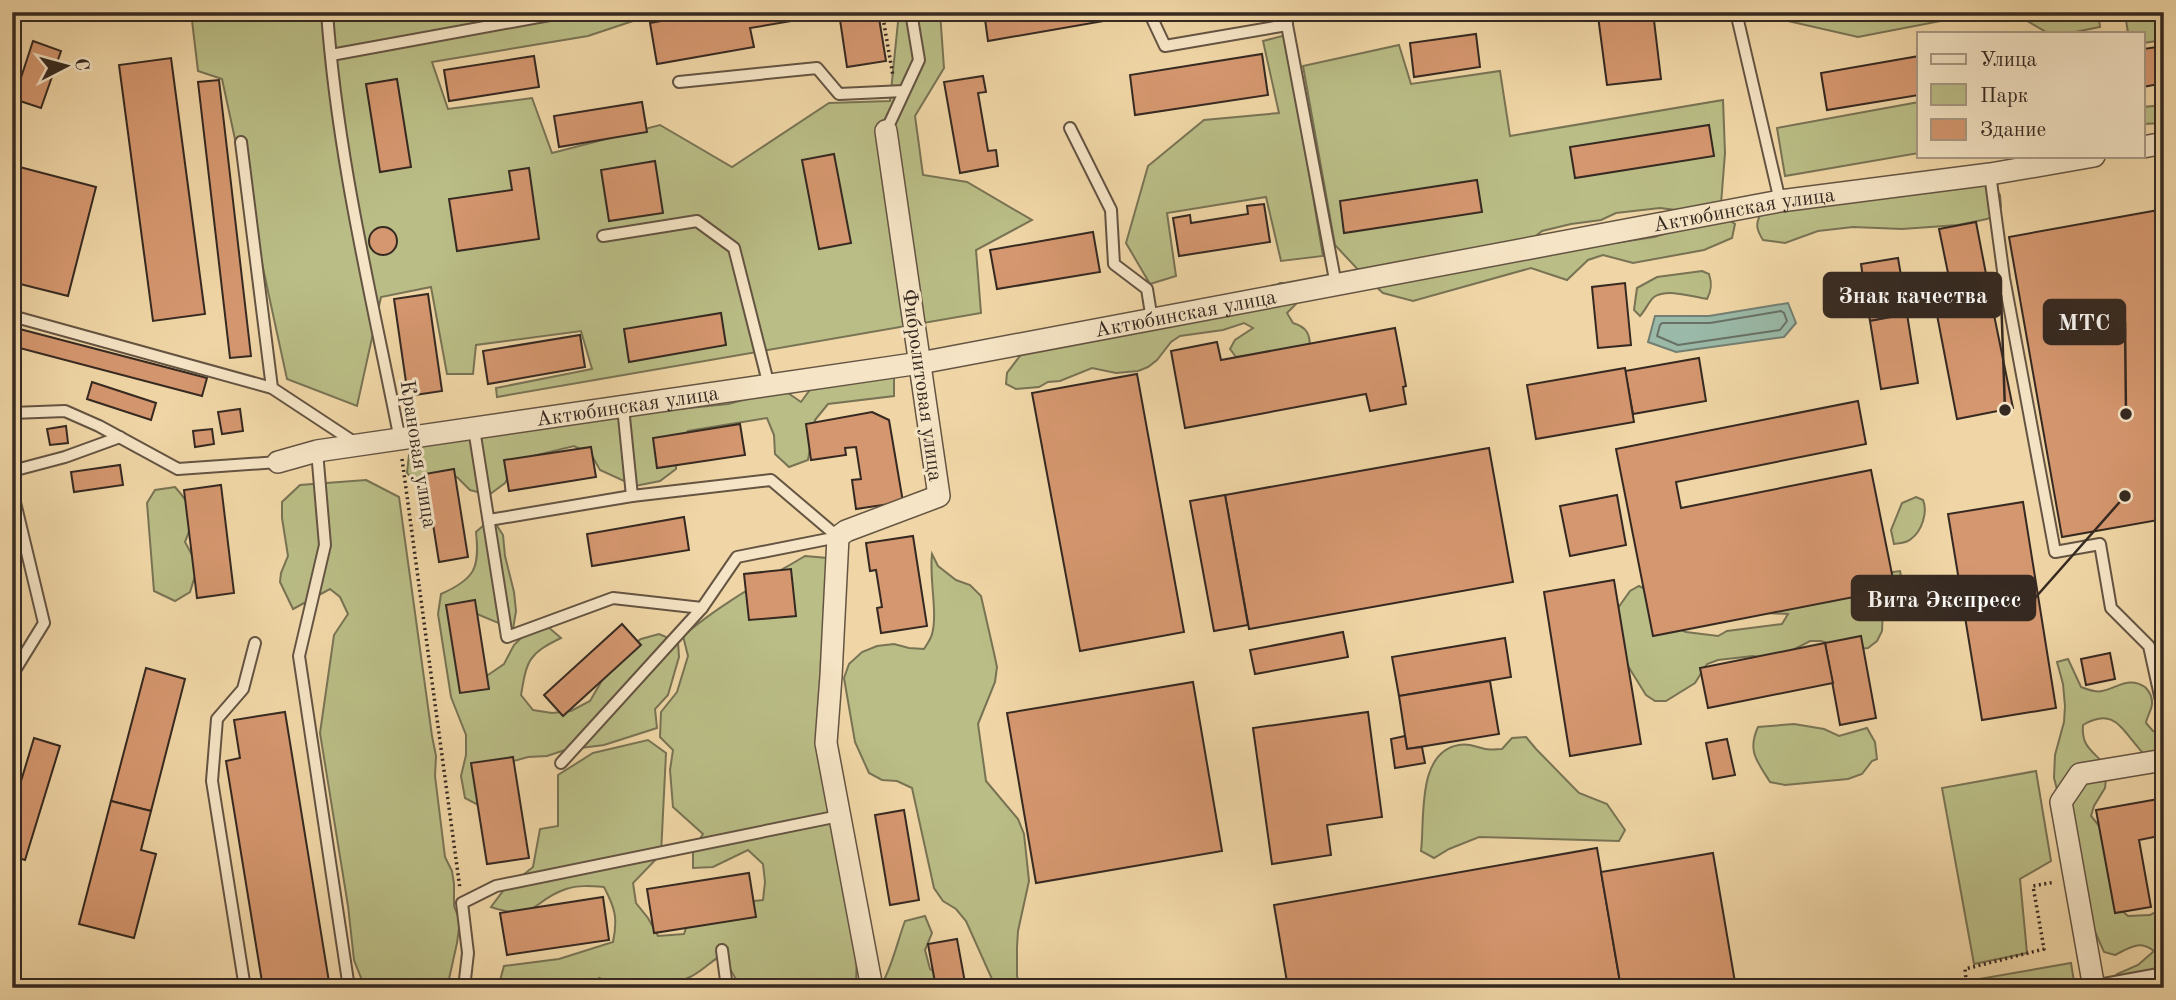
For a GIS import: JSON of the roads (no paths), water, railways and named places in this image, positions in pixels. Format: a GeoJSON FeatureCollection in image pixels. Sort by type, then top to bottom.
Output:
{"type":"FeatureCollection","features":[{"type":"Feature","properties":{"kind":"street","name":"Фибролитовая улица"},"geometry":{"type":"LineString","coordinates":[[838,537],[846,531],[939,496],[886,131]]}},
{"type":"Feature","properties":{"kind":"street"},"geometry":{"type":"LineString","coordinates":[[2144,147],[2164,143]]}},
{"type":"Feature","properties":{"kind":"street","name":"Актюбинская улица"},"geometry":{"type":"LineString","coordinates":[[278,462],[317,451],[920,363],[1780,201],[1990,174],[2082,158]]}},
{"type":"Feature","properties":{"kind":"street"},"geometry":{"type":"LineString","coordinates":[[838,537],[826,743],[872,988]]}},
{"type":"Feature","properties":{"kind":"street"},"geometry":{"type":"LineString","coordinates":[[2093,987],[2061,802],[2080,774],[2164,760]]}},
{"type":"Feature","properties":{"kind":"lane","name":"Крановая улица"},"geometry":{"type":"LineString","coordinates":[[327,12],[347,169],[400,440]]}},
{"type":"Feature","properties":{"kind":"lane"},"geometry":{"type":"LineString","coordinates":[[331,55],[566,12]]}},
{"type":"Feature","properties":{"kind":"lane","name":"Фибролитовая улица"},"geometry":{"type":"LineString","coordinates":[[886,131],[900,91],[919,60],[911,12]]}},
{"type":"Feature","properties":{"kind":"lane"},"geometry":{"type":"LineString","coordinates":[[1149,12],[1165,46],[1287,25]]}},
{"type":"Feature","properties":{"kind":"lane"},"geometry":{"type":"LineString","coordinates":[[1286,12],[1336,285]]}},
{"type":"Feature","properties":{"kind":"lane"},"geometry":{"type":"LineString","coordinates":[[1736,12],[1780,201]]}},
{"type":"Feature","properties":{"kind":"lane"},"geometry":{"type":"LineString","coordinates":[[679,82],[817,68],[839,94],[900,91]]}},
{"type":"Feature","properties":{"kind":"lane"},"geometry":{"type":"LineString","coordinates":[[1070,128],[1111,210],[1114,264],[1147,289],[1152,320]]}},
{"type":"Feature","properties":{"kind":"lane"},"geometry":{"type":"LineString","coordinates":[[241,142],[272,388]]}},
{"type":"Feature","properties":{"kind":"lane"},"geometry":{"type":"LineString","coordinates":[[1990,174],[2004,278],[2055,552],[2100,544],[2110,608],[2148,646],[2164,714]]}},
{"type":"Feature","properties":{"kind":"lane"},"geometry":{"type":"LineString","coordinates":[[603,236],[697,221],[734,247],[769,386]]}},
{"type":"Feature","properties":{"kind":"lane"},"geometry":{"type":"LineString","coordinates":[[12,316],[272,388],[359,446]]}},
{"type":"Feature","properties":{"kind":"lane"},"geometry":{"type":"LineString","coordinates":[[623,407],[632,496]]}},
{"type":"Feature","properties":{"kind":"lane"},"geometry":{"type":"LineString","coordinates":[[12,413],[65,411],[178,469],[278,462]]}},
{"type":"Feature","properties":{"kind":"lane"},"geometry":{"type":"LineString","coordinates":[[474,429],[507,637],[613,598],[702,608]]}},
{"type":"Feature","properties":{"kind":"lane"},"geometry":{"type":"LineString","coordinates":[[12,471],[120,438]]}},
{"type":"Feature","properties":{"kind":"lane"},"geometry":{"type":"LineString","coordinates":[[317,451],[325,545],[299,656],[349,988]]}},
{"type":"Feature","properties":{"kind":"lane"},"geometry":{"type":"LineString","coordinates":[[489,520],[632,496],[771,480],[838,537]]}},
{"type":"Feature","properties":{"kind":"lane"},"geometry":{"type":"LineString","coordinates":[[12,490],[44,623],[12,676]]}},
{"type":"Feature","properties":{"kind":"lane"},"geometry":{"type":"LineString","coordinates":[[561,762],[702,608],[737,557],[838,537]]}},
{"type":"Feature","properties":{"kind":"lane"},"geometry":{"type":"LineString","coordinates":[[245,988],[212,781],[217,719],[243,689],[255,643]]}},
{"type":"Feature","properties":{"kind":"lane"},"geometry":{"type":"LineString","coordinates":[[464,988],[468,953],[462,903],[496,886],[839,816]]}},
{"type":"Feature","properties":{"kind":"lane"},"geometry":{"type":"LineString","coordinates":[[722,950],[727,988]]}},
{"type":"Feature","properties":{"kind":"lane"},"geometry":{"type":"LineString","coordinates":[[2093,987],[2164,973]]}},
{"type":"Feature","properties":{"kind":"water"},"geometry":{"type":"Polygon","coordinates":[[[1788,303],[1796,323],[1784,337],[1676,352],[1648,342],[1655,316],[1709,316],[1788,303]]]}},
{"type":"Feature","properties":{"kind":"place","name":"Знак качества"},"geometry":{"type":"Point","coordinates":[2005,410]}},
{"type":"Feature","properties":{"kind":"place","name":"МТС"},"geometry":{"type":"Point","coordinates":[2126,414]}},
{"type":"Feature","properties":{"kind":"place","name":"Вита Экспресс"},"geometry":{"type":"Point","coordinates":[2125,496]}}]}
